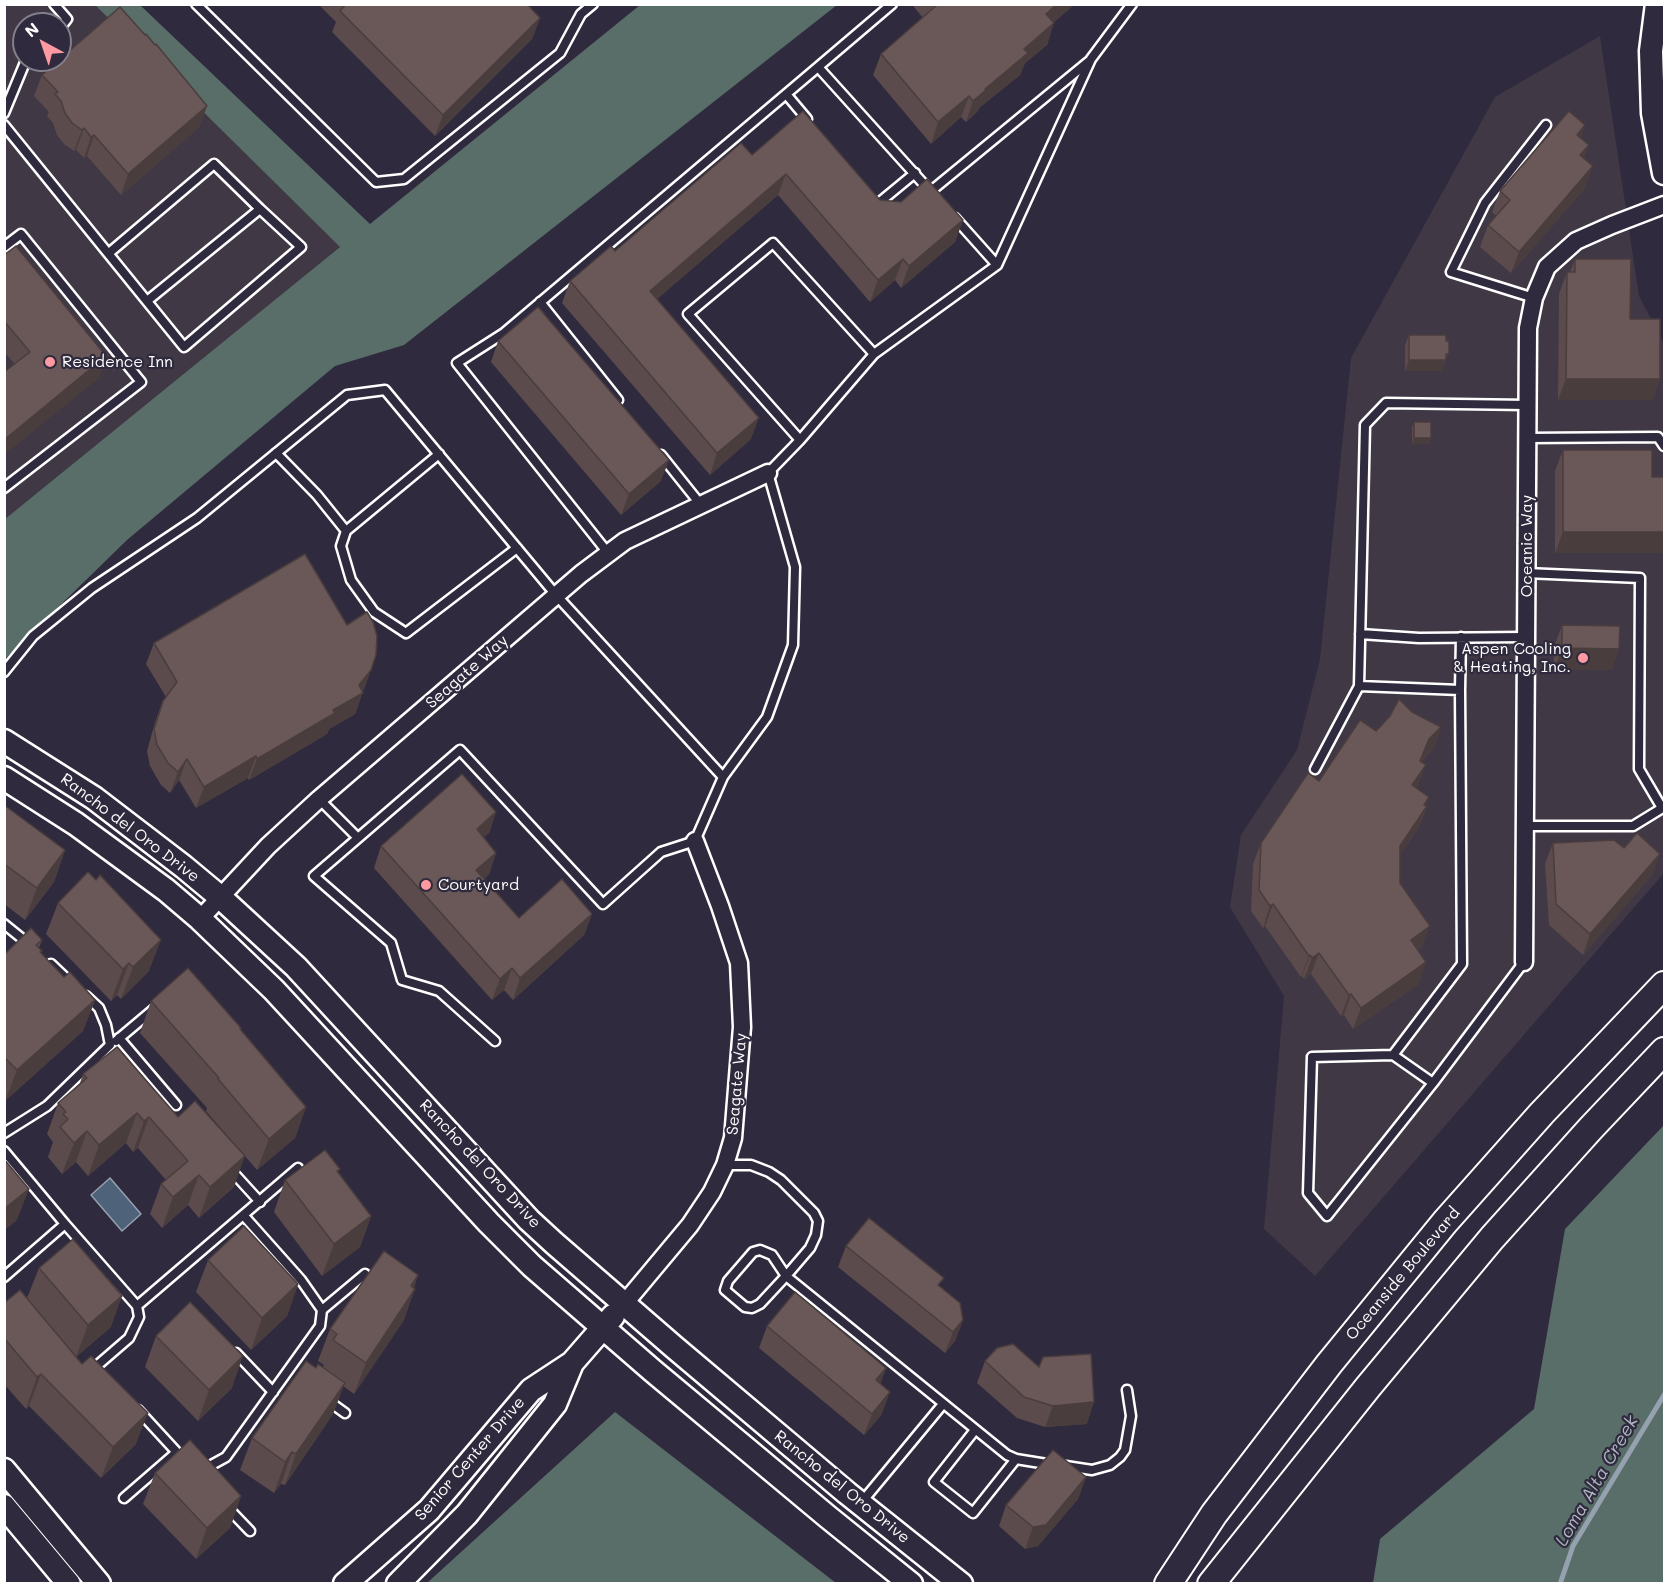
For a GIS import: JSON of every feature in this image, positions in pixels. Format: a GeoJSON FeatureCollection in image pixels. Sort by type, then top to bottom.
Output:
{"type":"FeatureCollection","features":[{"type":"Feature","properties":{"kind":"main road"},"geometry":{"type":"LineString","coordinates":[[1657,4],[1652,51],[1653,113],[1665,173]]}},
{"type":"Feature","properties":{"kind":"main road","name":"Rancho del Oro Drive"},"geometry":{"type":"LineString","coordinates":[[4,741],[94,798],[220,897],[296,967],[529,1220],[624,1304],[860,1503],[961,1584]]}},
{"type":"Feature","properties":{"kind":"main road","name":"Rancho del Oro Drive"},"geometry":{"type":"LineString","coordinates":[[4,778],[76,824],[166,890],[200,920],[274,990],[489,1223],[532,1266],[828,1517],[911,1584]]}},
{"type":"Feature","properties":{"kind":"main road","name":"Oceanside Boulevard"},"geometry":{"type":"LineString","coordinates":[[1168,1584],[1214,1514],[1329,1364],[1445,1222],[1542,1113],[1665,985]]}},
{"type":"Feature","properties":{"kind":"main road"},"geometry":{"type":"LineString","coordinates":[[1211,1584],[1368,1387],[1492,1238],[1591,1128],[1665,1051]]}},
{"type":"Feature","properties":{"kind":"main road","name":"Seagate Way"},"geometry":{"type":"LineString","coordinates":[[603,1327],[624,1304]]}},
{"type":"Feature","properties":{"kind":"main road","name":"Senior Center Drive"},"geometry":{"type":"LineString","coordinates":[[345,1584],[429,1510],[531,1390],[572,1363],[603,1327]]}},
{"type":"Feature","properties":{"kind":"main road","name":"Senior Center Drive"},"geometry":{"type":"LineString","coordinates":[[398,1584],[467,1514],[555,1404],[572,1363]]}},
{"type":"Feature","properties":{"kind":"main road"},"geometry":{"type":"LineString","coordinates":[[4,1470],[99,1584]]}},
{"type":"Feature","properties":{"kind":"main road"},"geometry":{"type":"LineString","coordinates":[[4,1506],[69,1584]]}},
{"type":"Feature","properties":{"kind":"street","name":"Oceanic Way"},"geometry":{"type":"LineString","coordinates":[[1524,962],[1528,328],[1534,298],[1547,267],[1576,241],[1665,205]]}},
{"type":"Feature","properties":{"kind":"street","name":"Seagate Way"},"geometry":{"type":"LineString","coordinates":[[200,920],[268,846],[319,799],[556,595],[608,554],[625,541],[768,473]]}},
{"type":"Feature","properties":{"kind":"street","name":"Seagate Way"},"geometry":{"type":"LineString","coordinates":[[624,1304],[690,1226],[725,1165],[733,1138],[742,1027],[738,963],[720,906],[695,841]]}},
{"type":"Feature","properties":{"kind":"lane"},"geometry":{"type":"LineString","coordinates":[[196,4],[376,182],[404,179],[560,53],[581,14],[592,5]]}},
{"type":"Feature","properties":{"kind":"lane"},"geometry":{"type":"LineString","coordinates":[[608,554],[457,363],[504,333],[892,4]]}},
{"type":"Feature","properties":{"kind":"lane"},"geometry":{"type":"LineString","coordinates":[[495,1041],[439,991],[402,980],[391,944],[314,876],[460,750],[603,904],[662,852],[695,841],[723,777],[767,717],[793,645],[795,567],[768,473],[800,440],[874,354],[997,265],[1091,59],[1132,4]]}},
{"type":"Feature","properties":{"kind":"lane"},"geometry":{"type":"LineString","coordinates":[[931,191],[1091,59]]}},
{"type":"Feature","properties":{"kind":"lane"},"geometry":{"type":"LineString","coordinates":[[818,67],[938,199]]}},
{"type":"Feature","properties":{"kind":"lane"},"geometry":{"type":"LineString","coordinates":[[4,113],[21,72]]}},
{"type":"Feature","properties":{"kind":"lane"},"geometry":{"type":"LineString","coordinates":[[786,94],[816,131]]}},
{"type":"Feature","properties":{"kind":"lane"},"geometry":{"type":"LineString","coordinates":[[4,125],[184,347],[301,247],[214,164],[109,253]]}},
{"type":"Feature","properties":{"kind":"lane"},"geometry":{"type":"LineString","coordinates":[[1534,298],[1451,272],[1485,203],[1546,125]]}},
{"type":"Feature","properties":{"kind":"lane"},"geometry":{"type":"LineString","coordinates":[[868,197],[875,206],[915,173]]}},
{"type":"Feature","properties":{"kind":"lane"},"geometry":{"type":"LineString","coordinates":[[945,208],[997,265]]}},
{"type":"Feature","properties":{"kind":"lane"},"geometry":{"type":"LineString","coordinates":[[147,301],[260,209]]}},
{"type":"Feature","properties":{"kind":"lane"},"geometry":{"type":"LineString","coordinates":[[4,247],[21,234],[141,382],[4,488]]}},
{"type":"Feature","properties":{"kind":"lane"},"geometry":{"type":"LineString","coordinates":[[800,440],[688,314],[773,243],[874,354]]}},
{"type":"Feature","properties":{"kind":"lane"},"geometry":{"type":"LineString","coordinates":[[540,302],[620,404]]}},
{"type":"Feature","properties":{"kind":"lane"},"geometry":{"type":"LineString","coordinates":[[4,672],[33,636],[92,588],[197,518],[347,395],[385,390],[556,595],[723,777]]}},
{"type":"Feature","properties":{"kind":"lane"},"geometry":{"type":"LineString","coordinates":[[1315,769],[1359,686],[1365,425],[1386,403],[1527,405]]}},
{"type":"Feature","properties":{"kind":"lane"},"geometry":{"type":"LineString","coordinates":[[1527,438],[1658,437],[1665,446]]}},
{"type":"Feature","properties":{"kind":"lane"},"geometry":{"type":"LineString","coordinates":[[657,450],[701,505]]}},
{"type":"Feature","properties":{"kind":"lane"},"geometry":{"type":"LineString","coordinates":[[276,453],[317,495],[346,531]]}},
{"type":"Feature","properties":{"kind":"lane"},"geometry":{"type":"LineString","coordinates":[[439,454],[346,531],[341,546],[351,580],[374,612],[406,633],[517,548]]}},
{"type":"Feature","properties":{"kind":"lane"},"geometry":{"type":"LineString","coordinates":[[1525,826],[1633,826],[1663,807],[1639,769],[1640,578],[1526,573]]}},
{"type":"Feature","properties":{"kind":"lane"},"geometry":{"type":"LineString","coordinates":[[1360,634],[1419,638],[1526,637]]}},
{"type":"Feature","properties":{"kind":"lane"},"geometry":{"type":"LineString","coordinates":[[1393,1055],[1462,964],[1461,637]]}},
{"type":"Feature","properties":{"kind":"lane"},"geometry":{"type":"LineString","coordinates":[[1359,686],[1460,690]]}},
{"type":"Feature","properties":{"kind":"lane"},"geometry":{"type":"LineString","coordinates":[[319,799],[358,838]]}},
{"type":"Feature","properties":{"kind":"lane"},"geometry":{"type":"LineString","coordinates":[[4,924],[34,949]]}},
{"type":"Feature","properties":{"kind":"lane"},"geometry":{"type":"LineString","coordinates":[[42,956],[99,1008],[111,1045]]}},
{"type":"Feature","properties":{"kind":"lane"},"geometry":{"type":"LineString","coordinates":[[1433,1083],[1393,1055],[1312,1057],[1308,1193],[1326,1215],[1433,1083],[1524,962]]}},
{"type":"Feature","properties":{"kind":"lane"},"geometry":{"type":"LineString","coordinates":[[4,1133],[46,1106],[111,1045],[159,1005]]}},
{"type":"Feature","properties":{"kind":"lane"},"geometry":{"type":"LineString","coordinates":[[119,1038],[177,1105]]}},
{"type":"Feature","properties":{"kind":"lane"},"geometry":{"type":"LineString","coordinates":[[4,1151],[137,1306],[139,1317],[129,1338],[101,1369],[78,1372]]}},
{"type":"Feature","properties":{"kind":"lane"},"geometry":{"type":"LineString","coordinates":[[222,1159],[260,1202]]}},
{"type":"Feature","properties":{"kind":"lane"},"geometry":{"type":"LineString","coordinates":[[725,1165],[751,1166],[769,1172],[781,1180],[814,1213],[818,1221],[816,1235],[810,1248],[786,1276],[760,1304],[752,1308],[745,1307],[725,1290],[728,1281],[753,1252],[760,1250],[772,1255],[786,1276],[1007,1455],[1016,1459],[1092,1470],[1110,1465],[1125,1450],[1129,1434],[1131,1416],[1127,1390]]}},
{"type":"Feature","properties":{"kind":"lane"},"geometry":{"type":"LineString","coordinates":[[137,1306],[298,1168]]}},
{"type":"Feature","properties":{"kind":"lane"},"geometry":{"type":"LineString","coordinates":[[190,1468],[206,1468],[226,1457],[320,1326],[322,1310],[301,1280],[244,1216]]}},
{"type":"Feature","properties":{"kind":"lane"},"geometry":{"type":"LineString","coordinates":[[4,1277],[65,1224]]}},
{"type":"Feature","properties":{"kind":"lane"},"geometry":{"type":"LineString","coordinates":[[322,1310],[365,1274]]}},
{"type":"Feature","properties":{"kind":"lane"},"geometry":{"type":"LineString","coordinates":[[226,1343],[273,1392]]}},
{"type":"Feature","properties":{"kind":"lane"},"geometry":{"type":"LineString","coordinates":[[287,1373],[296,1379]]}},
{"type":"Feature","properties":{"kind":"lane"},"geometry":{"type":"LineString","coordinates":[[316,1393],[345,1413]]}},
{"type":"Feature","properties":{"kind":"lane"},"geometry":{"type":"LineString","coordinates":[[132,1403],[197,1476]]}},
{"type":"Feature","properties":{"kind":"lane"},"geometry":{"type":"LineString","coordinates":[[860,1503],[943,1404]]}},
{"type":"Feature","properties":{"kind":"lane"},"geometry":{"type":"LineString","coordinates":[[975,1430],[934,1482],[973,1513],[1016,1459]]}},
{"type":"Feature","properties":{"kind":"lane"},"geometry":{"type":"LineString","coordinates":[[124,1498],[177,1452]]}},
{"type":"Feature","properties":{"kind":"lane"},"geometry":{"type":"LineString","coordinates":[[220,1499],[250,1531]]}},
{"type":"Feature","properties":{"kind":"shaded area"},"geometry":{"type":"Polygon","coordinates":[[[5,5],[95,5],[340,247],[5,519],[5,5]]]}},
{"type":"Feature","properties":{"kind":"shaded area"},"geometry":{"type":"Polygon","coordinates":[[[1600,36],[1639,296],[1664,343],[1664,873],[1315,1276],[1264,1229],[1284,996],[1230,907],[1241,835],[1297,750],[1320,659],[1351,358],[1495,97],[1600,36]]]}},
{"type":"Feature","properties":{"kind":"green space"},"geometry":{"type":"Polygon","coordinates":[[[95,5],[140,5],[370,224],[640,5],[837,5],[404,345],[335,366],[127,540],[5,659],[5,519],[340,247],[95,5]]]}},
{"type":"Feature","properties":{"kind":"green space"},"geometry":{"type":"Polygon","coordinates":[[[1664,1125],[1664,1583],[1373,1583],[1380,1539],[1534,1409],[1565,1229],[1664,1125]]]}},
{"type":"Feature","properties":{"kind":"green space"},"geometry":{"type":"Polygon","coordinates":[[[615,1412],[836,1583],[427,1583],[615,1412]]]}},
{"type":"Feature","properties":{"kind":"water"},"geometry":{"type":"Polygon","coordinates":[[[110,1178],[141,1214],[122,1231],[91,1195],[110,1178]]]}},
{"type":"Feature","properties":{"kind":"building"},"geometry":{"type":"Polygon","coordinates":[[[346,4],[527,4],[540,18],[443,115],[340,11],[346,4]]]}},
{"type":"Feature","properties":{"kind":"building"},"geometry":{"type":"Polygon","coordinates":[[[938,4],[1057,4],[1046,14],[1054,23],[1024,49],[1028,53],[973,101],[969,96],[938,122],[881,54],[938,4]]]}},
{"type":"Feature","properties":{"kind":"building"},"geometry":{"type":"Polygon","coordinates":[[[120,7],[156,44],[207,106],[128,174],[94,135],[91,137],[84,128],[82,130],[72,123],[55,94],[58,92],[42,75],[45,72],[72,72],[72,49],[120,7]]]}},
{"type":"Feature","properties":{"kind":"building"},"geometry":{"type":"Polygon","coordinates":[[[803,111],[880,200],[901,202],[927,179],[963,220],[909,266],[903,259],[878,280],[786,174],[650,291],[759,418],[717,453],[570,281],[611,246],[615,251],[741,143],[752,155],[803,111]]]}},
{"type":"Feature","properties":{"kind":"building"},"geometry":{"type":"Polygon","coordinates":[[[1569,111],[1585,125],[1577,135],[1589,145],[1580,155],[1593,166],[1519,252],[1488,225],[1510,200],[1500,191],[1569,111]]]}},
{"type":"Feature","properties":{"kind":"building","name":"Residence Inn"},"geometry":{"type":"Polygon","coordinates":[[[16,246],[106,356],[4,440],[4,372],[30,352],[4,321],[4,255],[16,246]]]}},
{"type":"Feature","properties":{"kind":"building"},"geometry":{"type":"Polygon","coordinates":[[[1575,259],[1631,259],[1630,319],[1660,319],[1660,379],[1566,379],[1567,272],[1575,272],[1575,259]]]}},
{"type":"Feature","properties":{"kind":"building"},"geometry":{"type":"Polygon","coordinates":[[[538,307],[669,460],[629,494],[498,341],[538,307]]]}},
{"type":"Feature","properties":{"kind":"building"},"geometry":{"type":"Polygon","coordinates":[[[1409,335],[1446,335],[1446,341],[1449,341],[1449,354],[1446,354],[1446,360],[1409,360],[1409,335]]]}},
{"type":"Feature","properties":{"kind":"building"},"geometry":{"type":"Polygon","coordinates":[[[1414,422],[1431,422],[1431,438],[1414,438],[1414,422]]]}},
{"type":"Feature","properties":{"kind":"building"},"geometry":{"type":"Polygon","coordinates":[[[1563,450],[1652,450],[1652,477],[1665,477],[1665,532],[1563,532],[1563,450]]]}},
{"type":"Feature","properties":{"kind":"building"},"geometry":{"type":"Polygon","coordinates":[[[305,554],[347,625],[367,612],[373,622],[377,636],[376,655],[371,670],[359,685],[363,693],[333,710],[335,713],[204,787],[187,759],[178,772],[168,763],[157,745],[154,729],[163,701],[177,682],[154,643],[305,554]]]}},
{"type":"Feature","properties":{"kind":"building"},"geometry":{"type":"Polygon","coordinates":[[[1562,625],[1620,626],[1619,649],[1562,648],[1562,625]]]}},
{"type":"Feature","properties":{"kind":"building"},"geometry":{"type":"Polygon","coordinates":[[[1399,699],[1412,712],[1441,727],[1429,739],[1420,761],[1426,765],[1412,785],[1429,797],[1424,805],[1427,806],[1400,846],[1400,883],[1430,926],[1411,940],[1426,962],[1361,1008],[1319,953],[1312,958],[1309,956],[1273,904],[1270,906],[1259,890],[1261,843],[1308,773],[1319,781],[1360,720],[1376,731],[1390,716],[1399,699]]]}},
{"type":"Feature","properties":{"kind":"building","name":"Courtyard"},"geometry":{"type":"Polygon","coordinates":[[[462,774],[496,812],[477,829],[496,853],[476,870],[519,918],[562,879],[592,914],[520,978],[512,968],[500,979],[381,846],[462,774]]]}},
{"type":"Feature","properties":{"kind":"building"},"geometry":{"type":"Polygon","coordinates":[[[4,805],[65,850],[37,888],[4,864],[4,805]]]}},
{"type":"Feature","properties":{"kind":"building"},"geometry":{"type":"Polygon","coordinates":[[[1637,833],[1660,854],[1590,934],[1556,904],[1553,843],[1614,840],[1624,848],[1637,833]]]}},
{"type":"Feature","properties":{"kind":"building"},"geometry":{"type":"Polygon","coordinates":[[[88,872],[96,880],[100,875],[161,940],[133,967],[129,963],[123,969],[58,903],[88,872]]]}},
{"type":"Feature","properties":{"kind":"building"},"geometry":{"type":"Polygon","coordinates":[[[31,928],[42,940],[36,945],[42,951],[40,952],[64,977],[70,972],[95,1000],[17,1070],[4,1057],[4,955],[31,928]]]}},
{"type":"Feature","properties":{"kind":"building"},"geometry":{"type":"Polygon","coordinates":[[[188,968],[306,1107],[269,1139],[151,1001],[188,968]]]}},
{"type":"Feature","properties":{"kind":"building"},"geometry":{"type":"Polygon","coordinates":[[[117,1047],[178,1117],[195,1101],[245,1156],[210,1187],[199,1175],[173,1197],[161,1184],[188,1161],[149,1117],[144,1121],[137,1113],[99,1145],[87,1131],[74,1143],[60,1127],[68,1119],[63,1114],[66,1112],[58,1103],[87,1078],[83,1074],[117,1047]]]}},
{"type":"Feature","properties":{"kind":"building"},"geometry":{"type":"Polygon","coordinates":[[[325,1150],[340,1169],[337,1171],[371,1216],[334,1244],[285,1180],[325,1150]]]}},
{"type":"Feature","properties":{"kind":"building"},"geometry":{"type":"Polygon","coordinates":[[[4,1159],[29,1189],[4,1209],[4,1159]]]}},
{"type":"Feature","properties":{"kind":"building"},"geometry":{"type":"Polygon","coordinates":[[[869,1218],[944,1278],[938,1285],[960,1303],[963,1320],[953,1332],[846,1246],[869,1218]]]}},
{"type":"Feature","properties":{"kind":"building"},"geometry":{"type":"Polygon","coordinates":[[[244,1226],[298,1284],[262,1318],[208,1260],[244,1226]]]}},
{"type":"Feature","properties":{"kind":"building"},"geometry":{"type":"Polygon","coordinates":[[[73,1239],[122,1296],[88,1325],[39,1268],[73,1239]]]}},
{"type":"Feature","properties":{"kind":"building"},"geometry":{"type":"Polygon","coordinates":[[[384,1251],[418,1275],[411,1286],[415,1289],[366,1363],[333,1340],[337,1334],[330,1329],[384,1251]]]}},
{"type":"Feature","properties":{"kind":"building"},"geometry":{"type":"Polygon","coordinates":[[[20,1290],[82,1364],[91,1356],[148,1413],[113,1447],[41,1374],[37,1377],[4,1338],[4,1303],[20,1290]]]}},
{"type":"Feature","properties":{"kind":"building"},"geometry":{"type":"Polygon","coordinates":[[[795,1292],[886,1368],[876,1380],[890,1392],[872,1414],[767,1326],[795,1292]]]}},
{"type":"Feature","properties":{"kind":"building"},"geometry":{"type":"Polygon","coordinates":[[[190,1302],[243,1356],[209,1390],[156,1336],[190,1302]]]}},
{"type":"Feature","properties":{"kind":"building"},"geometry":{"type":"Polygon","coordinates":[[[1013,1344],[1039,1367],[1043,1357],[1091,1354],[1094,1402],[1053,1406],[1024,1397],[985,1361],[997,1348],[1013,1344]]]}},
{"type":"Feature","properties":{"kind":"building"},"geometry":{"type":"Polygon","coordinates":[[[306,1361],[316,1368],[318,1364],[345,1383],[296,1454],[292,1452],[285,1462],[252,1438],[306,1361]]]}},
{"type":"Feature","properties":{"kind":"building"},"geometry":{"type":"Polygon","coordinates":[[[190,1440],[241,1496],[207,1528],[155,1473],[190,1440]]]}},
{"type":"Feature","properties":{"kind":"building"},"geometry":{"type":"Polygon","coordinates":[[[1053,1450],[1086,1477],[1046,1525],[1033,1527],[1006,1505],[1053,1450]]]}},
{"type":"Feature","properties":{"kind":"waterway","name":"Loma Alta Creek"},"geometry":{"type":"LineString","coordinates":[[1560,1584],[1573,1546],[1664,1395]]}},
{"type":"Feature","properties":{"kind":"place","name":"Residence Inn"},"geometry":{"type":"Point","coordinates":[50,362]}},
{"type":"Feature","properties":{"kind":"place","name":"Aspen Cooling & Heating, Inc."},"geometry":{"type":"Point","coordinates":[1583,658]}},
{"type":"Feature","properties":{"kind":"place","name":"Courtyard"},"geometry":{"type":"Point","coordinates":[426,885]}}]}
